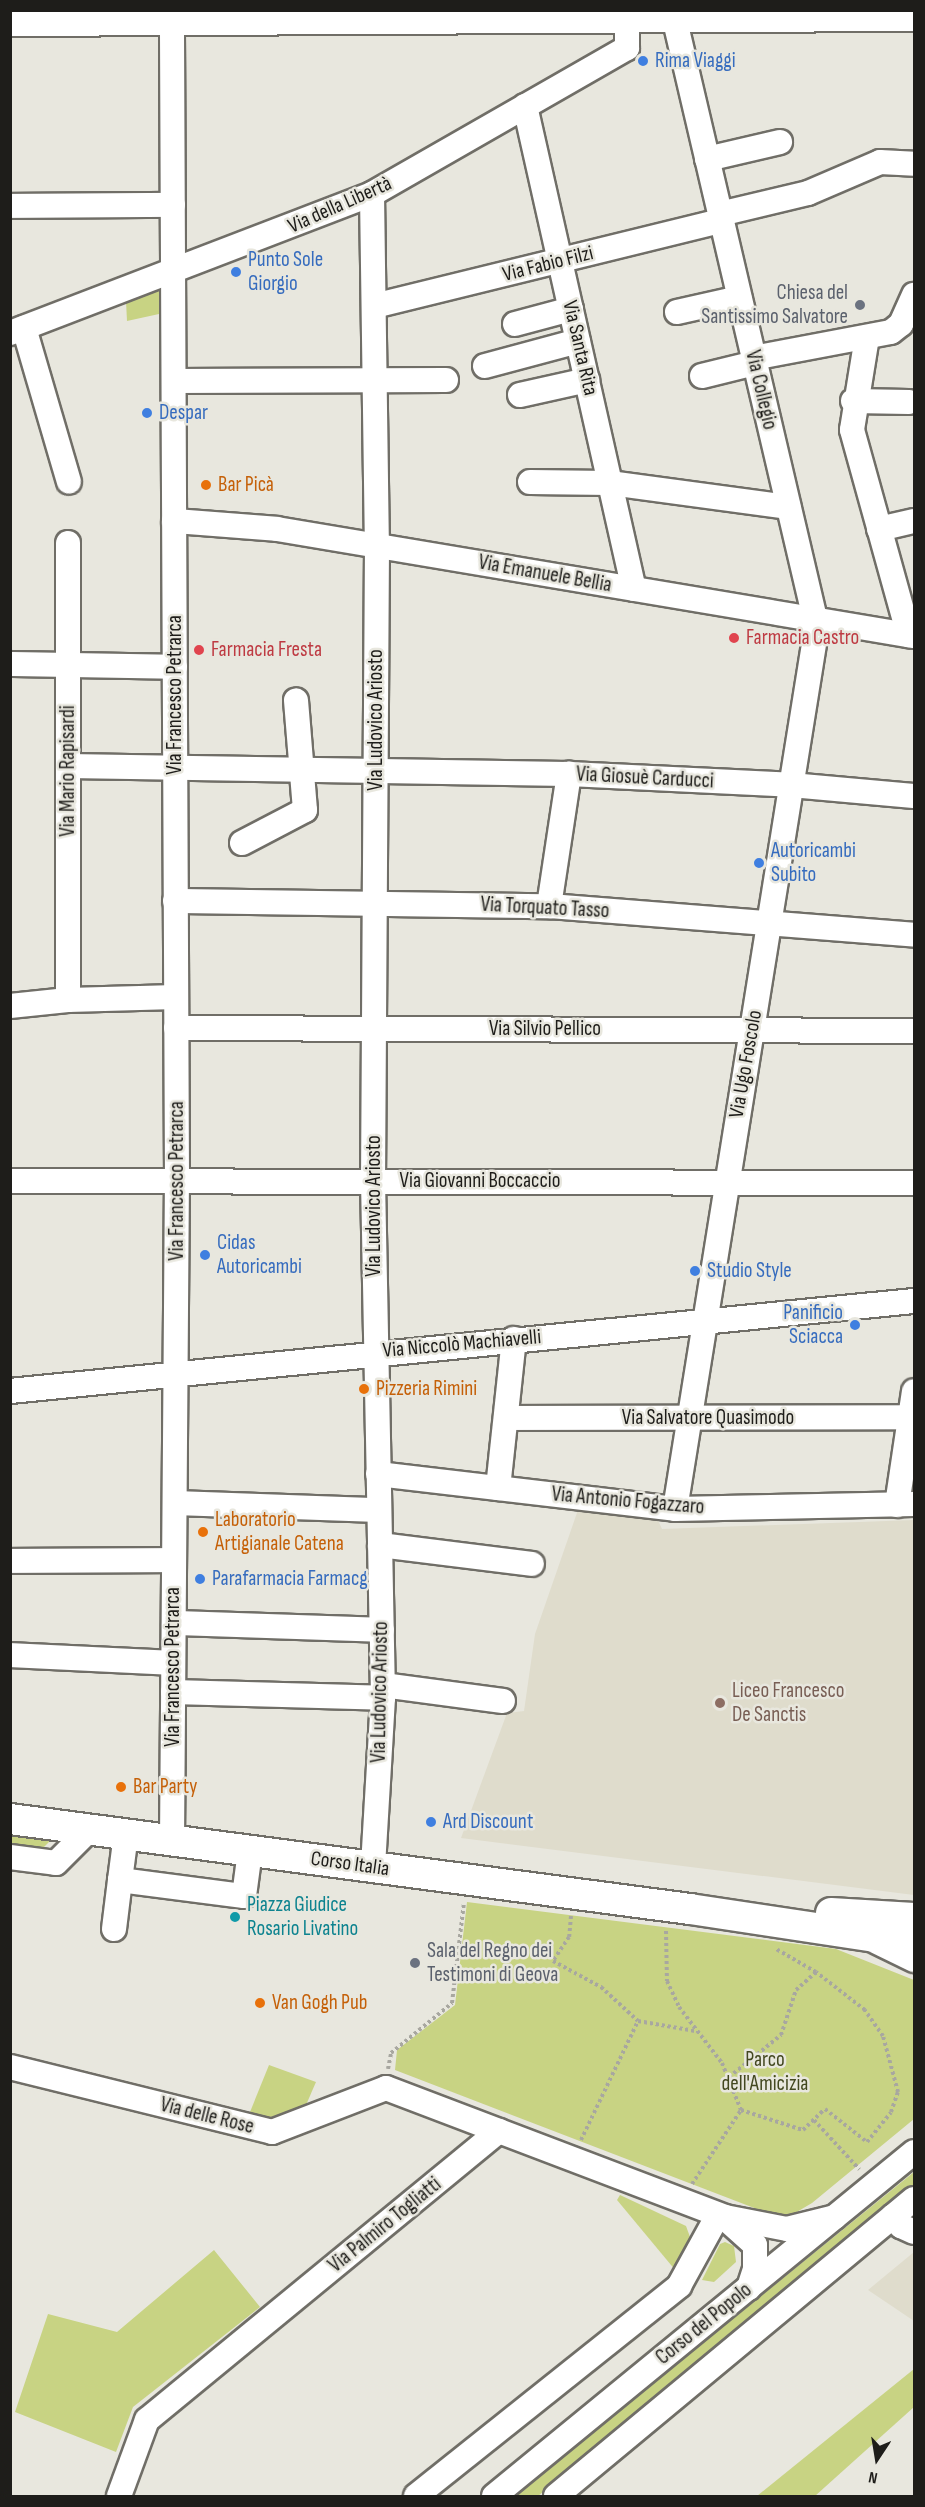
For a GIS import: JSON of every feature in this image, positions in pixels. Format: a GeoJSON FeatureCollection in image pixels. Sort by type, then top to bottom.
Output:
{"type":"FeatureCollection","features":[{"type":"Feature","properties":{"kind":"main road","name":"Corso Italia"},"geometry":{"type":"LineString","coordinates":[[10,1820],[373,1867],[678,1917],[869,1924]]}},
{"type":"Feature","properties":{"kind":"main road"},"geometry":{"type":"LineString","coordinates":[[869,1924],[915,1918]]}},
{"type":"Feature","properties":{"kind":"main road"},"geometry":{"type":"LineString","coordinates":[[869,1924],[915,1942]]}},
{"type":"Feature","properties":{"kind":"street"},"geometry":{"type":"LineString","coordinates":[[10,24],[172,17],[588,16],[627,21],[915,19]]}},
{"type":"Feature","properties":{"kind":"street","name":"Via Francesco Petrarca"},"geometry":{"type":"LineString","coordinates":[[172,17],[177,1179],[172,1841]]}},
{"type":"Feature","properties":{"kind":"street","name":"Via della Libertà"},"geometry":{"type":"LineString","coordinates":[[17,331],[173,273],[372,194],[627,48],[627,21]]}},
{"type":"Feature","properties":{"kind":"street","name":"Via Collegio"},"geometry":{"type":"LineString","coordinates":[[675,21],[814,619]]}},
{"type":"Feature","properties":{"kind":"street","name":"Via Santa Rita"},"geometry":{"type":"LineString","coordinates":[[525,106],[634,589]]}},
{"type":"Feature","properties":{"kind":"street"},"geometry":{"type":"LineString","coordinates":[[707,159],[780,142]]}},
{"type":"Feature","properties":{"kind":"street","name":"Via Fabio Filzi"},"geometry":{"type":"LineString","coordinates":[[374,306],[560,261],[808,193],[880,162],[915,164]]}},
{"type":"Feature","properties":{"kind":"street","name":"Via Ludovico Ariosto"},"geometry":{"type":"LineString","coordinates":[[372,194],[378,546],[373,1180],[383,1692],[373,1867]]}},
{"type":"Feature","properties":{"kind":"street"},"geometry":{"type":"LineString","coordinates":[[10,206],[173,205]]}},
{"type":"Feature","properties":{"kind":"street"},"geometry":{"type":"LineString","coordinates":[[702,376],[754,360],[891,332],[901,324],[915,295]]}},
{"type":"Feature","properties":{"kind":"street"},"geometry":{"type":"LineString","coordinates":[[677,312],[739,298]]}},
{"type":"Feature","properties":{"kind":"street"},"geometry":{"type":"LineString","coordinates":[[515,324],[571,309]]}},
{"type":"Feature","properties":{"kind":"street"},"geometry":{"type":"LineString","coordinates":[[17,331],[69,482]]}},
{"type":"Feature","properties":{"kind":"street"},"geometry":{"type":"LineString","coordinates":[[867,337],[854,401],[852,430],[912,636]]}},
{"type":"Feature","properties":{"kind":"street"},"geometry":{"type":"LineString","coordinates":[[485,366],[578,341]]}},
{"type":"Feature","properties":{"kind":"street"},"geometry":{"type":"LineString","coordinates":[[174,381],[446,380]]}},
{"type":"Feature","properties":{"kind":"street"},"geometry":{"type":"LineString","coordinates":[[520,395],[587,380]]}},
{"type":"Feature","properties":{"kind":"street"},"geometry":{"type":"LineString","coordinates":[[854,401],[909,402]]}},
{"type":"Feature","properties":{"kind":"street"},"geometry":{"type":"LineString","coordinates":[[530,483],[610,483],[788,507]]}},
{"type":"Feature","properties":{"kind":"street","name":"Via Emanuele Bellia"},"geometry":{"type":"LineString","coordinates":[[174,521],[277,529],[912,636]]}},
{"type":"Feature","properties":{"kind":"street"},"geometry":{"type":"LineString","coordinates":[[879,529],[915,521]]}},
{"type":"Feature","properties":{"kind":"street","name":"Via Mario Rapisardi"},"geometry":{"type":"LineString","coordinates":[[68,543],[68,1000]]}},
{"type":"Feature","properties":{"kind":"street","name":"Via Ugo Foscolo"},"geometry":{"type":"LineString","coordinates":[[675,1509],[725,1182],[752,1030],[767,925],[815,638],[814,619]]}},
{"type":"Feature","properties":{"kind":"street"},"geometry":{"type":"LineString","coordinates":[[10,664],[175,667]]}},
{"type":"Feature","properties":{"kind":"street"},"geometry":{"type":"LineString","coordinates":[[242,843],[305,810],[296,700]]}},
{"type":"Feature","properties":{"kind":"street","name":"Via Giosuè Carducci"},"geometry":{"type":"LineString","coordinates":[[68,766],[569,774],[791,785],[915,796]]}},
{"type":"Feature","properties":{"kind":"street"},"geometry":{"type":"LineString","coordinates":[[549,906],[569,774]]}},
{"type":"Feature","properties":{"kind":"street","name":"Via Torquato Tasso"},"geometry":{"type":"LineString","coordinates":[[176,901],[549,906],[915,935]]}},
{"type":"Feature","properties":{"kind":"street"},"geometry":{"type":"LineString","coordinates":[[10,1006],[68,1000],[176,997]]}},
{"type":"Feature","properties":{"kind":"street","name":"Via Silvio Pellico"},"geometry":{"type":"LineString","coordinates":[[176,1028],[915,1031]]}},
{"type":"Feature","properties":{"kind":"street","name":"Via Giovanni Boccaccio"},"geometry":{"type":"LineString","coordinates":[[10,1180],[915,1184]]}},
{"type":"Feature","properties":{"kind":"street","name":"Via Niccolò Machiavelli"},"geometry":{"type":"LineString","coordinates":[[10,1391],[375,1352],[915,1301]]}},
{"type":"Feature","properties":{"kind":"street"},"geometry":{"type":"LineString","coordinates":[[498,1488],[514,1340]]}},
{"type":"Feature","properties":{"kind":"street"},"geometry":{"type":"LineString","coordinates":[[906,1505],[910,1417],[915,1391]]}},
{"type":"Feature","properties":{"kind":"street","name":"Via Salvatore Quasimodo"},"geometry":{"type":"LineString","coordinates":[[506,1418],[910,1417]]}},
{"type":"Feature","properties":{"kind":"street","name":"Via Antonio Fogazzaro"},"geometry":{"type":"LineString","coordinates":[[378,1474],[675,1509],[906,1505]]}},
{"type":"Feature","properties":{"kind":"street"},"geometry":{"type":"LineString","coordinates":[[175,1503],[379,1510]]}},
{"type":"Feature","properties":{"kind":"street"},"geometry":{"type":"LineString","coordinates":[[380,1545],[532,1564]]}},
{"type":"Feature","properties":{"kind":"street"},"geometry":{"type":"LineString","coordinates":[[10,1561],[174,1560]]}},
{"type":"Feature","properties":{"kind":"street"},"geometry":{"type":"LineString","coordinates":[[174,1623],[382,1630]]}},
{"type":"Feature","properties":{"kind":"street"},"geometry":{"type":"LineString","coordinates":[[10,1654],[173,1663]]}},
{"type":"Feature","properties":{"kind":"street"},"geometry":{"type":"LineString","coordinates":[[173,1692],[383,1692],[503,1701]]}},
{"type":"Feature","properties":{"kind":"street"},"geometry":{"type":"LineString","coordinates":[[10,1857],[56,1863],[89,1830]]}},
{"type":"Feature","properties":{"kind":"street"},"geometry":{"type":"LineString","coordinates":[[114,1929],[126,1834]]}},
{"type":"Feature","properties":{"kind":"street"},"geometry":{"type":"LineString","coordinates":[[120,1880],[244,1896],[250,1851]]}},
{"type":"Feature","properties":{"kind":"street"},"geometry":{"type":"LineString","coordinates":[[869,1924],[915,1910]]}},
{"type":"Feature","properties":{"kind":"street"},"geometry":{"type":"LineString","coordinates":[[869,1924],[915,1960]]}},
{"type":"Feature","properties":{"kind":"street","name":"Via delle Rose"},"geometry":{"type":"LineString","coordinates":[[10,2067],[272,2132],[386,2088]]}},
{"type":"Feature","properties":{"kind":"street"},"geometry":{"type":"LineString","coordinates":[[386,2088],[722,2216],[787,2229],[835,2217]]}},
{"type":"Feature","properties":{"kind":"street","name":"Via Palmiro Togliatti"},"geometry":{"type":"LineString","coordinates":[[119,2496],[147,2420],[499,2131]]}},
{"type":"Feature","properties":{"kind":"street","name":"Corso del Popolo"},"geometry":{"type":"LineString","coordinates":[[494,2496],[915,2152]]}},
{"type":"Feature","properties":{"kind":"street","name":"Corso del Popolo"},"geometry":{"type":"LineString","coordinates":[[556,2496],[915,2199]]}},
{"type":"Feature","properties":{"kind":"street"},"geometry":{"type":"LineString","coordinates":[[722,2216],[754,2245],[756,2263],[749,2288]]}},
{"type":"Feature","properties":{"kind":"street"},"geometry":{"type":"LineString","coordinates":[[416,2496],[455,2469],[679,2286],[722,2216]]}},
{"type":"Feature","properties":{"kind":"street"},"geometry":{"type":"LineString","coordinates":[[893,2216],[901,2226],[915,2232]]}},
{"type":"Feature","properties":{"kind":"path"},"geometry":{"type":"LineString","coordinates":[[386,2088],[391,2053],[452,2003],[465,1900]]}},
{"type":"Feature","properties":{"kind":"path"},"geometry":{"type":"LineString","coordinates":[[571,1913],[569,1937],[553,1961],[601,1987],[638,2021],[696,2031]]}},
{"type":"Feature","properties":{"kind":"path"},"geometry":{"type":"LineString","coordinates":[[678,1917],[668,1981],[696,2031],[729,2077],[741,2110]]}},
{"type":"Feature","properties":{"kind":"path"},"geometry":{"type":"LineString","coordinates":[[741,2110],[803,2130],[825,2109],[867,2142],[891,2112],[898,2091],[884,2036],[865,2010],[816,1972],[769,1946]]}},
{"type":"Feature","properties":{"kind":"path"},"geometry":{"type":"LineString","coordinates":[[729,2077],[781,2035],[796,1990],[816,1972]]}},
{"type":"Feature","properties":{"kind":"path"},"geometry":{"type":"LineString","coordinates":[[579,2144],[638,2021]]}},
{"type":"Feature","properties":{"kind":"path"},"geometry":{"type":"LineString","coordinates":[[688,2188],[741,2110]]}},
{"type":"Feature","properties":{"kind":"path"},"geometry":{"type":"LineString","coordinates":[[814,2120],[859,2169]]}},
{"type":"Feature","properties":{"kind":"shaded area","name":"Liceo Francesco De Sanctis"},"geometry":{"type":"Polygon","coordinates":[[[579,1507],[655,1514],[662,1529],[914,1520],[914,1895],[461,1838],[507,1713],[524,1711],[535,1634],[579,1507]]]}},
{"type":"Feature","properties":{"kind":"shaded area"},"geometry":{"type":"Polygon","coordinates":[[[914,2252],[914,2321],[868,2290],[914,2252]]]}},
{"type":"Feature","properties":{"kind":"green space"},"geometry":{"type":"Polygon","coordinates":[[[159,289],[159,314],[127,321],[126,301],[159,289]]]}},
{"type":"Feature","properties":{"kind":"green space"},"geometry":{"type":"Polygon","coordinates":[[[11,1836],[50,1841],[43,1848],[11,1843],[11,1836]]]}},
{"type":"Feature","properties":{"kind":"green space","name":"Parco dell'Amicizia"},"geometry":{"type":"Polygon","coordinates":[[[467,1902],[836,1949],[914,1980],[914,2119],[812,2203],[795,2213],[775,2216],[395,2070],[397,2050],[455,2005],[467,1902]]]}},
{"type":"Feature","properties":{"kind":"green space"},"geometry":{"type":"Polygon","coordinates":[[[269,2065],[316,2082],[306,2105],[269,2118],[250,2112],[269,2065]]]}},
{"type":"Feature","properties":{"kind":"green space"},"geometry":{"type":"Polygon","coordinates":[[[914,2172],[914,2188],[538,2496],[514,2496],[914,2172]]]}},
{"type":"Feature","properties":{"kind":"green space"},"geometry":{"type":"Polygon","coordinates":[[[620,2195],[686,2226],[690,2237],[676,2271],[617,2200],[620,2195]]]}},
{"type":"Feature","properties":{"kind":"green space"},"geometry":{"type":"Polygon","coordinates":[[[725,2242],[734,2246],[736,2262],[714,2282],[702,2280],[720,2244],[725,2242]]]}},
{"type":"Feature","properties":{"kind":"green space"},"geometry":{"type":"Polygon","coordinates":[[[214,2250],[260,2307],[133,2407],[116,2452],[15,2412],[48,2314],[117,2332],[214,2250]]]}},
{"type":"Feature","properties":{"kind":"green space"},"geometry":{"type":"Polygon","coordinates":[[[914,2369],[914,2407],[815,2496],[757,2496],[914,2369]]]}},
{"type":"Feature","properties":{"kind":"place","name":"Rima Viaggi"},"geometry":{"type":"Point","coordinates":[643,61]}},
{"type":"Feature","properties":{"kind":"place","name":"Punto Sole Giorgio"},"geometry":{"type":"Point","coordinates":[236,272]}},
{"type":"Feature","properties":{"kind":"place","name":"Chiesa del Santissimo Salvatore"},"geometry":{"type":"Point","coordinates":[860,305]}},
{"type":"Feature","properties":{"kind":"place","name":"Despar"},"geometry":{"type":"Point","coordinates":[147,413]}},
{"type":"Feature","properties":{"kind":"place","name":"Bar Picà"},"geometry":{"type":"Point","coordinates":[206,485]}},
{"type":"Feature","properties":{"kind":"place","name":"Farmacia Castro"},"geometry":{"type":"Point","coordinates":[734,638]}},
{"type":"Feature","properties":{"kind":"place","name":"Farmacia Fresta"},"geometry":{"type":"Point","coordinates":[199,650]}},
{"type":"Feature","properties":{"kind":"place","name":"Autoricambi Subito"},"geometry":{"type":"Point","coordinates":[759,863]}},
{"type":"Feature","properties":{"kind":"place","name":"Cidas Autoricambi"},"geometry":{"type":"Point","coordinates":[205,1255]}},
{"type":"Feature","properties":{"kind":"place","name":"Studio Style"},"geometry":{"type":"Point","coordinates":[695,1271]}},
{"type":"Feature","properties":{"kind":"place","name":"Panificio Sciacca"},"geometry":{"type":"Point","coordinates":[855,1325]}},
{"type":"Feature","properties":{"kind":"place","name":"Pizzeria Rimini"},"geometry":{"type":"Point","coordinates":[364,1389]}},
{"type":"Feature","properties":{"kind":"place","name":"Laboratorio Artigianale Catena"},"geometry":{"type":"Point","coordinates":[203,1532]}},
{"type":"Feature","properties":{"kind":"place","name":"Parafarmacia Farmacg"},"geometry":{"type":"Point","coordinates":[200,1579]}},
{"type":"Feature","properties":{"kind":"place","name":"Liceo Francesco De Sanctis"},"geometry":{"type":"Point","coordinates":[720,1703]}},
{"type":"Feature","properties":{"kind":"place","name":"Bar Party"},"geometry":{"type":"Point","coordinates":[121,1787]}},
{"type":"Feature","properties":{"kind":"place","name":"Ard Discount"},"geometry":{"type":"Point","coordinates":[431,1822]}},
{"type":"Feature","properties":{"kind":"place","name":"Piazza Giudice Rosario Livatino"},"geometry":{"type":"Point","coordinates":[235,1917]}},
{"type":"Feature","properties":{"kind":"place","name":"Sala del Regno dei Testimoni di Geova"},"geometry":{"type":"Point","coordinates":[415,1963]}},
{"type":"Feature","properties":{"kind":"place","name":"Van Gogh Pub"},"geometry":{"type":"Point","coordinates":[260,2003]}}]}
